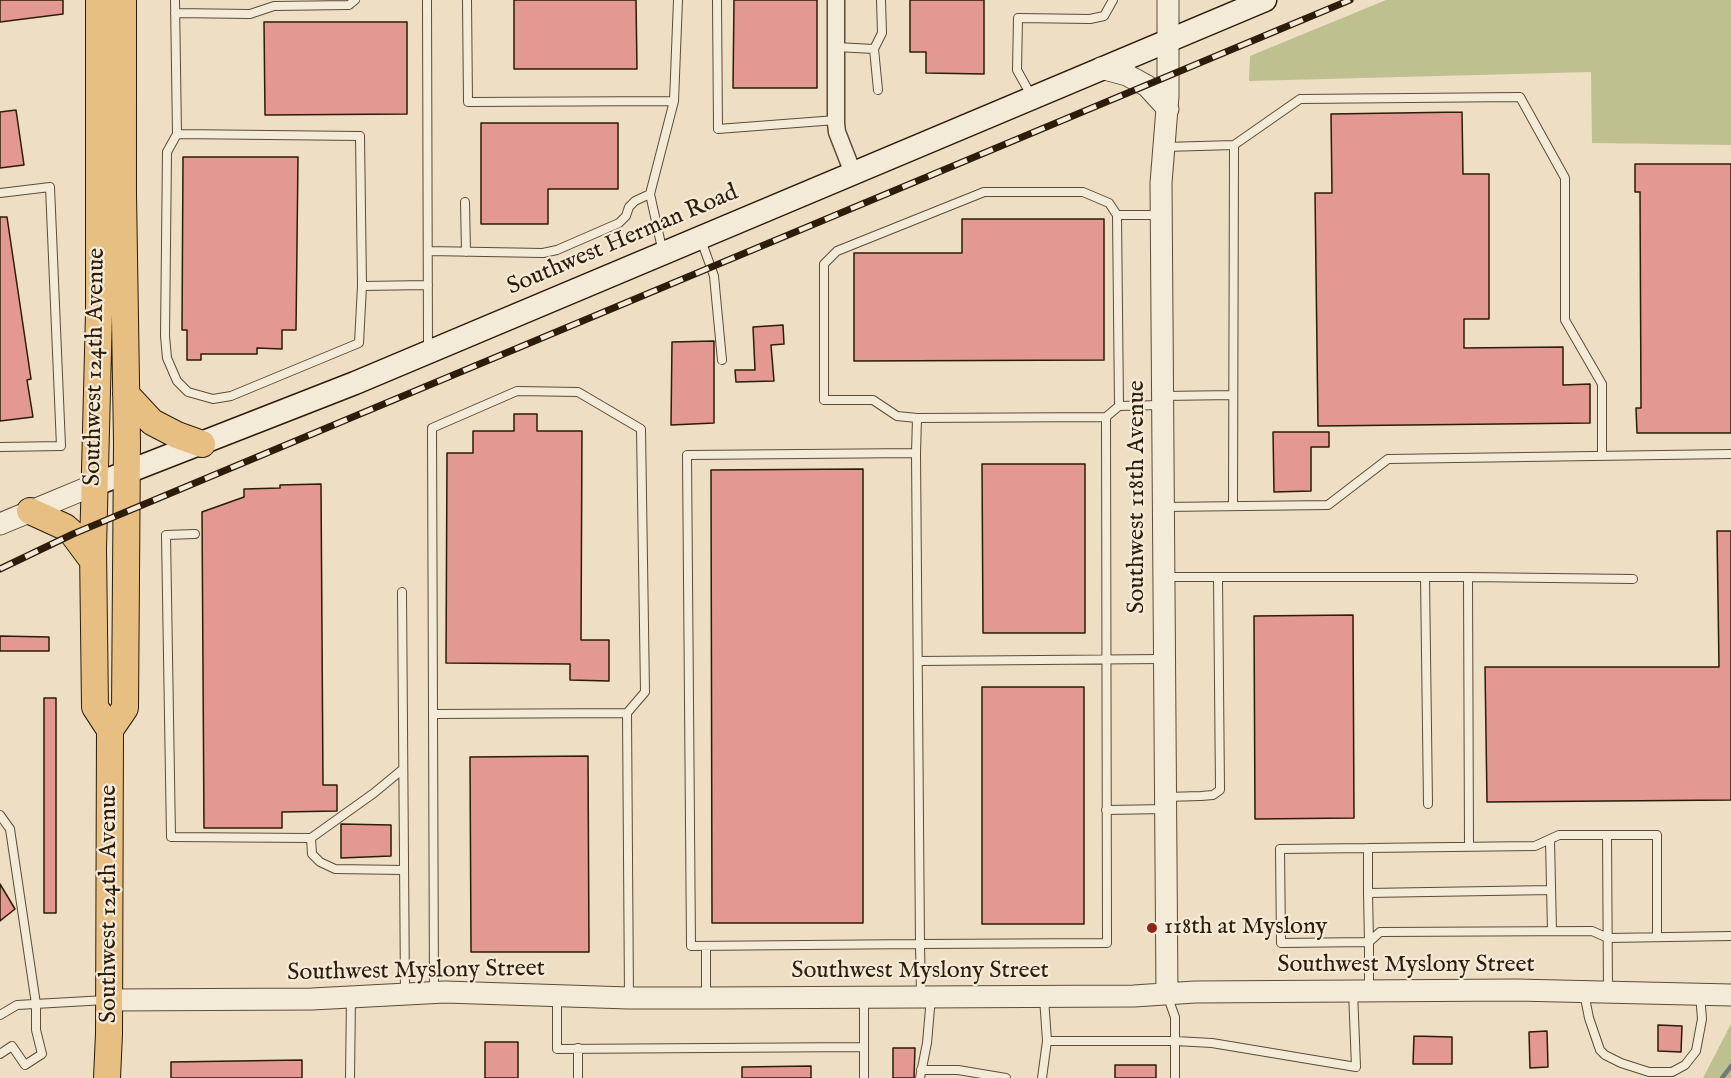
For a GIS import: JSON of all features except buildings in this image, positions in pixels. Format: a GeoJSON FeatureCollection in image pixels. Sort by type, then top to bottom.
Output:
{"type":"FeatureCollection","features":[{"type":"Feature","properties":{"kind":"main road","name":"Southwest 124th Avenue"},"geometry":{"type":"LineString","coordinates":[[99,0],[99,312],[93,561],[95,707],[111,730]]}},
{"type":"Feature","properties":{"kind":"main road","name":"Southwest 124th Avenue"},"geometry":{"type":"LineString","coordinates":[[107,1078],[110,1000],[111,730],[125,708],[127,472],[123,0]]}},
{"type":"Feature","properties":{"kind":"main road","name":"Southwest Herman Road"},"geometry":{"type":"LineString","coordinates":[[94,485],[428,353],[1265,0]]}},
{"type":"Feature","properties":{"kind":"main road"},"geometry":{"type":"LineString","coordinates":[[126,394],[152,422],[202,444]]}},
{"type":"Feature","properties":{"kind":"main road"},"geometry":{"type":"LineString","coordinates":[[30,511],[65,527],[74,534],[93,561]]}},
{"type":"Feature","properties":{"kind":"street"},"geometry":{"type":"LineString","coordinates":[[836,0],[837,132],[853,173]]}},
{"type":"Feature","properties":{"kind":"street","name":"Southwest 118th Avenue"},"geometry":{"type":"LineString","coordinates":[[1167,994],[1161,183],[1167,109],[1168,0]]}},
{"type":"Feature","properties":{"kind":"street"},"geometry":{"type":"LineString","coordinates":[[1101,68],[1127,75],[1141,82],[1167,109]]}},
{"type":"Feature","properties":{"kind":"street","name":"Southwest Herman Road"},"geometry":{"type":"LineString","coordinates":[[0,524],[94,485]]}},
{"type":"Feature","properties":{"kind":"street","name":"Southwest Myslony Street"},"geometry":{"type":"LineString","coordinates":[[110,1000],[351,997],[434,993],[629,998],[1044,997],[1195,992],[1516,990],[1726,995]]}},
{"type":"Feature","properties":{"kind":"lane"},"geometry":{"type":"LineString","coordinates":[[175,0],[177,134],[167,152],[165,336],[167,358],[177,381],[188,392],[213,399],[231,396],[359,343],[362,286],[360,136],[177,134]]}},
{"type":"Feature","properties":{"kind":"lane"},"geometry":{"type":"LineString","coordinates":[[175,13],[250,14],[274,6],[349,5],[355,0]]}},
{"type":"Feature","properties":{"kind":"lane"},"geometry":{"type":"LineString","coordinates":[[427,0],[428,353]]}},
{"type":"Feature","properties":{"kind":"lane"},"geometry":{"type":"LineString","coordinates":[[467,0],[468,102],[674,101]]}},
{"type":"Feature","properties":{"kind":"lane"},"geometry":{"type":"LineString","coordinates":[[663,253],[650,194],[674,101],[678,0]]}},
{"type":"Feature","properties":{"kind":"lane"},"geometry":{"type":"LineString","coordinates":[[717,0],[718,129],[836,120]]}},
{"type":"Feature","properties":{"kind":"lane"},"geometry":{"type":"LineString","coordinates":[[878,90],[874,49],[882,33],[882,0]]}},
{"type":"Feature","properties":{"kind":"lane"},"geometry":{"type":"LineString","coordinates":[[1032,97],[1017,70],[1018,18],[1090,19],[1104,16],[1113,0]]}},
{"type":"Feature","properties":{"kind":"lane"},"geometry":{"type":"LineString","coordinates":[[836,48],[874,49]]}},
{"type":"Feature","properties":{"kind":"lane"},"geometry":{"type":"LineString","coordinates":[[1165,147],[1234,145],[1300,99],[1520,97],[1565,178],[1565,320],[1602,384],[1602,456]]}},
{"type":"Feature","properties":{"kind":"lane"},"geometry":{"type":"LineString","coordinates":[[1233,506],[1234,145]]}},
{"type":"Feature","properties":{"kind":"lane"},"geometry":{"type":"LineString","coordinates":[[0,193],[50,186],[62,446],[0,447]]}},
{"type":"Feature","properties":{"kind":"lane"},"geometry":{"type":"LineString","coordinates":[[1119,406],[1117,215],[1108,203],[1083,192],[984,192],[837,251],[824,264],[824,400],[873,400],[897,416],[917,418],[1106,417],[1119,406],[1162,400],[1233,395]]}},
{"type":"Feature","properties":{"kind":"lane"},"geometry":{"type":"LineString","coordinates":[[428,251],[543,253],[557,250],[619,223],[635,201],[650,194]]}},
{"type":"Feature","properties":{"kind":"lane"},"geometry":{"type":"LineString","coordinates":[[465,202],[465,252]]}},
{"type":"Feature","properties":{"kind":"lane"},"geometry":{"type":"LineString","coordinates":[[1117,215],[1161,215]]}},
{"type":"Feature","properties":{"kind":"lane"},"geometry":{"type":"LineString","coordinates":[[700,238],[714,276],[722,360]]}},
{"type":"Feature","properties":{"kind":"lane"},"geometry":{"type":"LineString","coordinates":[[362,286],[428,285]]}},
{"type":"Feature","properties":{"kind":"lane"},"geometry":{"type":"LineString","coordinates":[[434,993],[432,428],[518,391],[578,392],[641,429],[645,692],[627,713],[629,998]]}},
{"type":"Feature","properties":{"kind":"lane"},"geometry":{"type":"LineString","coordinates":[[916,453],[687,455],[691,946],[1107,943],[1106,417]]}},
{"type":"Feature","properties":{"kind":"lane"},"geometry":{"type":"LineString","coordinates":[[917,418],[920,944],[926,997],[927,1043],[921,1074],[958,1070],[1006,1078]]}},
{"type":"Feature","properties":{"kind":"lane"},"geometry":{"type":"LineString","coordinates":[[1163,507],[1328,505],[1388,459],[1731,454]]}},
{"type":"Feature","properties":{"kind":"lane"},"geometry":{"type":"LineString","coordinates":[[195,534],[166,535],[171,837],[311,838],[374,793],[403,768]]}},
{"type":"Feature","properties":{"kind":"lane"},"geometry":{"type":"LineString","coordinates":[[1164,577],[1633,579]]}},
{"type":"Feature","properties":{"kind":"lane"},"geometry":{"type":"LineString","coordinates":[[1106,810],[1213,795],[1220,790],[1218,577]]}},
{"type":"Feature","properties":{"kind":"lane"},"geometry":{"type":"LineString","coordinates":[[1425,577],[1428,804]]}},
{"type":"Feature","properties":{"kind":"lane"},"geometry":{"type":"LineString","coordinates":[[1468,577],[1469,847]]}},
{"type":"Feature","properties":{"kind":"lane"},"geometry":{"type":"LineString","coordinates":[[402,592],[405,994]]}},
{"type":"Feature","properties":{"kind":"lane"},"geometry":{"type":"LineString","coordinates":[[918,661],[1165,659]]}},
{"type":"Feature","properties":{"kind":"lane"},"geometry":{"type":"LineString","coordinates":[[433,714],[627,713]]}},
{"type":"Feature","properties":{"kind":"lane"},"geometry":{"type":"LineString","coordinates":[[0,815],[10,829],[36,1004],[36,1030],[42,1054],[26,1065],[12,1046],[0,1054]]}},
{"type":"Feature","properties":{"kind":"lane"},"geometry":{"type":"LineString","coordinates":[[1657,937],[1656,835],[1559,835],[1535,846],[1280,849],[1281,943],[1369,942],[1380,932],[1592,931],[1608,938],[1731,936]]}},
{"type":"Feature","properties":{"kind":"lane"},"geometry":{"type":"LineString","coordinates":[[1607,835],[1608,993]]}},
{"type":"Feature","properties":{"kind":"lane"},"geometry":{"type":"LineString","coordinates":[[311,838],[312,854],[320,862],[335,869],[404,870]]}},
{"type":"Feature","properties":{"kind":"lane"},"geometry":{"type":"LineString","coordinates":[[1550,840],[1552,931]]}},
{"type":"Feature","properties":{"kind":"lane"},"geometry":{"type":"LineString","coordinates":[[1047,1041],[1212,1043],[1356,1068],[1361,991],[1369,942],[1368,848]]}},
{"type":"Feature","properties":{"kind":"lane"},"geometry":{"type":"LineString","coordinates":[[1368,893],[1551,890]]}},
{"type":"Feature","properties":{"kind":"lane"},"geometry":{"type":"LineString","coordinates":[[706,946],[706,998]]}},
{"type":"Feature","properties":{"kind":"lane"},"geometry":{"type":"LineString","coordinates":[[1583,993],[1600,1050],[1620,1064],[1649,1072],[1672,1072],[1685,1065],[1696,1051],[1702,1019],[1700,994]]}},
{"type":"Feature","properties":{"kind":"lane"},"geometry":{"type":"LineString","coordinates":[[1167,994],[1175,1017],[1175,1078]]}},
{"type":"Feature","properties":{"kind":"lane"},"geometry":{"type":"LineString","coordinates":[[557,996],[557,1048],[864,1047]]}},
{"type":"Feature","properties":{"kind":"lane"},"geometry":{"type":"LineString","coordinates":[[350,1078],[351,997]]}},
{"type":"Feature","properties":{"kind":"lane"},"geometry":{"type":"LineString","coordinates":[[864,997],[864,1078]]}},
{"type":"Feature","properties":{"kind":"lane"},"geometry":{"type":"LineString","coordinates":[[1042,1078],[1047,1041],[1044,997]]}},
{"type":"Feature","properties":{"kind":"lane"},"geometry":{"type":"LineString","coordinates":[[0,1016],[17,1005],[110,1000]]}},
{"type":"Feature","properties":{"kind":"lane"},"geometry":{"type":"LineString","coordinates":[[578,1048],[578,1078]]}},
{"type":"Feature","properties":{"kind":"green space"},"geometry":{"type":"Polygon","coordinates":[[[1386,0],[1731,0],[1731,145],[1592,143],[1591,72],[1249,81],[1250,56],[1386,0]]]}},
{"type":"Feature","properties":{"kind":"green space"},"geometry":{"type":"Polygon","coordinates":[[[1731,1024],[1731,1078],[1703,1078],[1731,1024]]]}},
{"type":"Feature","properties":{"kind":"waterway"},"geometry":{"type":"LineString","coordinates":[[1722,1078],[1731,1066]]}},
{"type":"Feature","properties":{"kind":"railway"},"geometry":{"type":"LineString","coordinates":[[0,569],[73,534],[1350,0]]}},
{"type":"Feature","properties":{"kind":"place","name":"118th at Myslony"},"geometry":{"type":"Point","coordinates":[1152,928]}}]}
